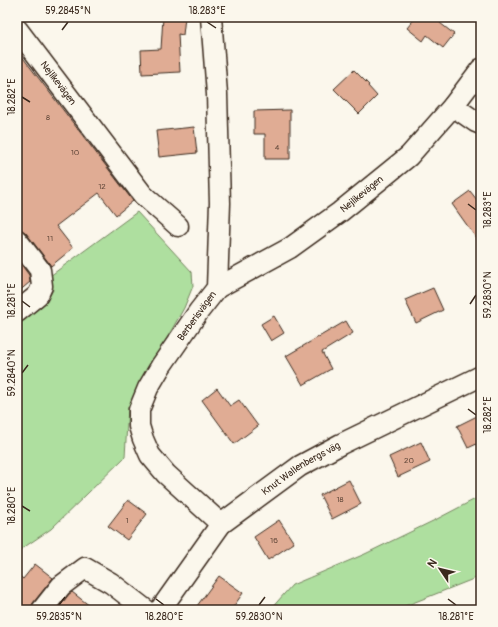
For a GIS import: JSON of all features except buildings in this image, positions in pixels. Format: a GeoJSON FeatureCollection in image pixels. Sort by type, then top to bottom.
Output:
{"type":"FeatureCollection","features":[{"type":"Feature","properties":{"kind":"street","name":"Berberisvägen"},"geometry":{"type":"LineString","coordinates":[[211,17],[217,94],[220,203],[217,288],[199,311],[161,366],[148,388],[139,410],[139,426],[150,455],[166,474],[221,524]]}},
{"type":"Feature","properties":{"kind":"street","name":"Nejlikevägen"},"geometry":{"type":"LineString","coordinates":[[17,29],[143,195],[178,226]]}},
{"type":"Feature","properties":{"kind":"street","name":"Nejlikevägen"},"geometry":{"type":"LineString","coordinates":[[217,288],[290,248],[340,212],[409,156],[453,106],[481,69]]}},
{"type":"Feature","properties":{"kind":"street"},"geometry":{"type":"LineString","coordinates":[[453,106],[481,124]]}},
{"type":"Feature","properties":{"kind":"street"},"geometry":{"type":"LineString","coordinates":[[17,240],[40,270],[42,286],[38,295],[17,312]]}},
{"type":"Feature","properties":{"kind":"street","name":"Knut Wallenbergs väg"},"geometry":{"type":"LineString","coordinates":[[160,610],[221,524],[300,466],[341,444],[481,376]]}},
{"type":"Feature","properties":{"kind":"street"},"geometry":{"type":"LineString","coordinates":[[42,610],[61,586],[85,568],[110,583],[146,610]]}},
{"type":"Feature","properties":{"kind":"green space"},"geometry":{"type":"Polygon","coordinates":[[[137,212],[192,272],[193,286],[184,308],[128,407],[125,457],[51,529],[17,552],[17,324],[47,300],[53,290],[50,276],[137,212]]]}},
{"type":"Feature","properties":{"kind":"green space"},"geometry":{"type":"Polygon","coordinates":[[[481,496],[481,576],[395,610],[270,610],[292,585],[365,554],[481,496]]]}}]}
